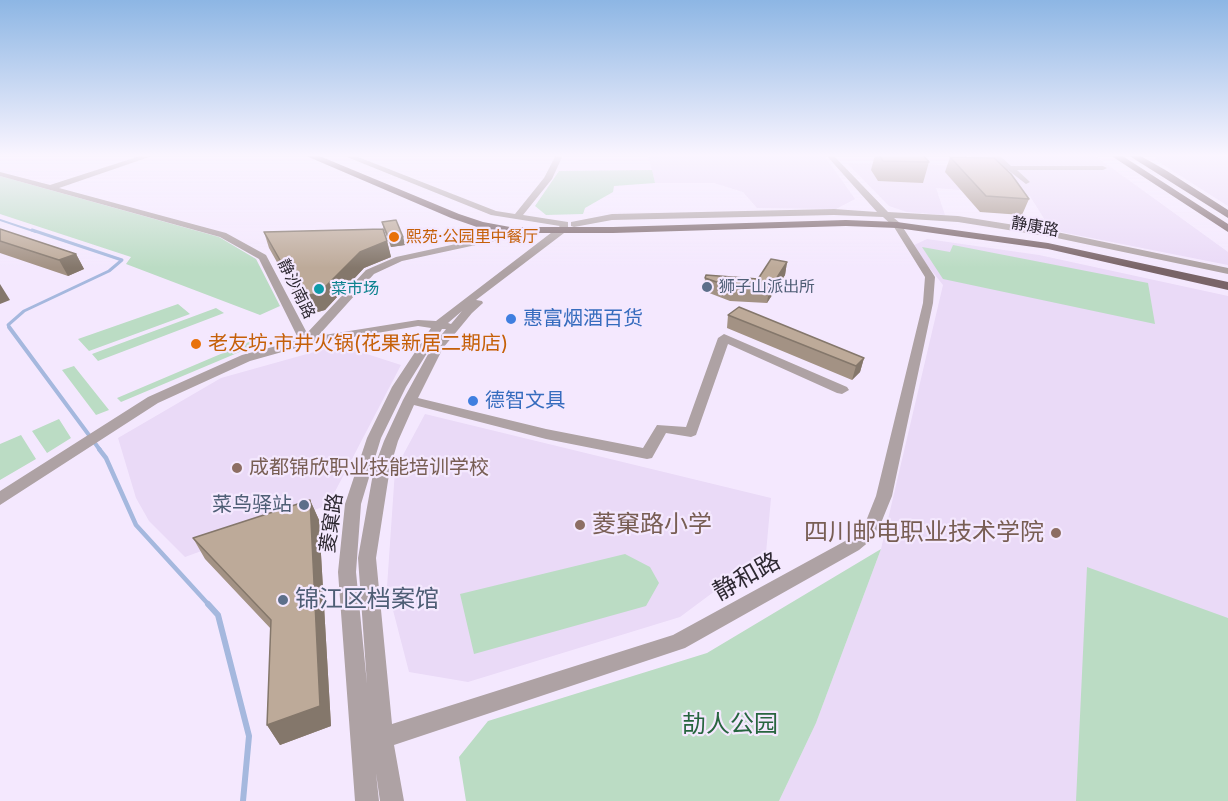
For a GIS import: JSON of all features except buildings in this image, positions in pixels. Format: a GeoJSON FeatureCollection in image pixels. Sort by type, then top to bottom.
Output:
{"type":"FeatureCollection","features":[{"type":"Feature","properties":{"kind":"main road","name":"静康路"},"geometry":{"type":"LineString","coordinates":[[397,192],[461,219],[510,230],[892,220],[981,230],[1054,242],[1228,279]]}},
{"type":"Feature","properties":{"kind":"main road","name":"静康路"},"geometry":{"type":"LineString","coordinates":[[412,192],[460,213],[480,218],[513,224],[570,227]]}},
{"type":"Feature","properties":{"kind":"main road"},"geometry":{"type":"LineString","coordinates":[[1172,192],[1228,229]]}},
{"type":"Feature","properties":{"kind":"main road"},"geometry":{"type":"LineString","coordinates":[[1194,192],[1228,215]]}},
{"type":"Feature","properties":{"kind":"main road","name":"静康路"},"geometry":{"type":"LineString","coordinates":[[892,220],[1048,246],[1228,286]]}},
{"type":"Feature","properties":{"kind":"street","name":"静沙南路"},"geometry":{"type":"LineString","coordinates":[[66,192],[223,235],[263,257],[306,342]]}},
{"type":"Feature","properties":{"kind":"street"},"geometry":{"type":"LineString","coordinates":[[438,192],[480,209],[570,227]]}},
{"type":"Feature","properties":{"kind":"street"},"geometry":{"type":"LineString","coordinates":[[517,217],[537,192]]}},
{"type":"Feature","properties":{"kind":"street","name":"静和路"},"geometry":{"type":"LineString","coordinates":[[362,745],[678,642],[853,545],[865,535],[873,523],[884,496],[929,295],[930,277],[892,220],[865,192]]}},
{"type":"Feature","properties":{"kind":"street"},"geometry":{"type":"LineString","coordinates":[[892,220],[958,219],[1012,227],[1228,271]]}},
{"type":"Feature","properties":{"kind":"street","name":"菱窠路"},"geometry":{"type":"LineString","coordinates":[[367,801],[346,572],[353,504],[374,438],[399,387],[447,326],[570,227]]}},
{"type":"Feature","properties":{"kind":"street"},"geometry":{"type":"LineString","coordinates":[[306,342],[370,272],[399,260],[495,238],[510,230]]}},
{"type":"Feature","properties":{"kind":"street"},"geometry":{"type":"LineString","coordinates":[[0,499],[153,400],[246,358],[306,342],[418,323],[447,326]]}},
{"type":"Feature","properties":{"kind":"street","name":"菱窠路"},"geometry":{"type":"LineString","coordinates":[[393,801],[382,737],[367,558],[382,468],[391,441],[447,326]]}},
{"type":"Feature","properties":{"kind":"street"},"geometry":{"type":"LineString","coordinates":[[410,400],[546,434],[647,454],[662,428],[691,432],[724,338],[842,390]]}},
{"type":"Feature","properties":{"kind":"shaded area"},"geometry":{"type":"Polygon","coordinates":[[[743,192],[850,192],[855,199],[836,209],[757,208],[743,192]]]}},
{"type":"Feature","properties":{"kind":"shaded area"},"geometry":{"type":"Polygon","coordinates":[[[876,192],[937,192],[945,215],[907,212],[889,206],[876,192]]]}},
{"type":"Feature","properties":{"kind":"shaded area"},"geometry":{"type":"Polygon","coordinates":[[[987,192],[1146,192],[1228,252],[1228,265],[1051,230],[1030,196],[987,192]]]}},
{"type":"Feature","properties":{"kind":"shaded area"},"geometry":{"type":"Polygon","coordinates":[[[1207,192],[1228,192],[1228,206],[1207,192]]]}},
{"type":"Feature","properties":{"kind":"shaded area","name":"四川邮电职业技术学院"},"geometry":{"type":"Polygon","coordinates":[[[927,239],[1039,255],[1228,296],[1228,801],[779,801],[816,723],[881,549],[943,285],[912,246],[927,239]]]}},
{"type":"Feature","properties":{"kind":"shaded area","name":"成都锦欣职业技能培训学校"},"geometry":{"type":"Polygon","coordinates":[[[339,345],[401,365],[328,505],[185,557],[149,521],[136,498],[118,438],[221,378],[339,345]]]}},
{"type":"Feature","properties":{"kind":"shaded area","name":"菱窠路小学"},"geometry":{"type":"Polygon","coordinates":[[[425,414],[771,498],[766,553],[680,617],[468,682],[409,672],[387,587],[395,470],[425,414]]]}},
{"type":"Feature","properties":{"kind":"green space"},"geometry":{"type":"Polygon","coordinates":[[[0,192],[59,192],[219,237],[256,259],[280,306],[260,315],[126,264],[131,257],[0,214],[0,192]]]}},
{"type":"Feature","properties":{"kind":"green space"},"geometry":{"type":"Polygon","coordinates":[[[544,192],[612,192],[585,208],[583,214],[546,215],[535,206],[544,192]]]}},
{"type":"Feature","properties":{"kind":"green space"},"geometry":{"type":"Polygon","coordinates":[[[953,245],[1148,283],[1155,324],[943,279],[922,247],[950,252],[953,245]]]}},
{"type":"Feature","properties":{"kind":"green space"},"geometry":{"type":"Polygon","coordinates":[[[178,304],[190,314],[89,351],[78,339],[178,304]]]}},
{"type":"Feature","properties":{"kind":"green space"},"geometry":{"type":"Polygon","coordinates":[[[216,308],[224,313],[98,361],[92,354],[216,308]]]}},
{"type":"Feature","properties":{"kind":"green space"},"geometry":{"type":"Polygon","coordinates":[[[256,339],[261,343],[121,402],[117,398],[256,339]]]}},
{"type":"Feature","properties":{"kind":"green space"},"geometry":{"type":"Polygon","coordinates":[[[74,366],[109,410],[96,415],[62,370],[74,366]]]}},
{"type":"Feature","properties":{"kind":"green space"},"geometry":{"type":"Polygon","coordinates":[[[59,419],[71,438],[47,453],[32,431],[59,419]]]}},
{"type":"Feature","properties":{"kind":"green space"},"geometry":{"type":"Polygon","coordinates":[[[21,435],[36,459],[0,480],[0,444],[21,435]]]}},
{"type":"Feature","properties":{"kind":"green space","name":"劼人公园"},"geometry":{"type":"Polygon","coordinates":[[[881,549],[816,723],[779,801],[466,801],[459,757],[488,721],[707,653],[881,549]]]}},
{"type":"Feature","properties":{"kind":"green space"},"geometry":{"type":"Polygon","coordinates":[[[625,554],[650,567],[659,583],[646,606],[474,654],[460,594],[625,554]]]}},
{"type":"Feature","properties":{"kind":"green space"},"geometry":{"type":"Polygon","coordinates":[[[1087,567],[1228,618],[1228,801],[1076,801],[1087,567]]]}},
{"type":"Feature","properties":{"kind":"waterway"},"geometry":{"type":"LineString","coordinates":[[0,220],[36,232]]}},
{"type":"Feature","properties":{"kind":"waterway"},"geometry":{"type":"LineString","coordinates":[[10,328],[8,325],[24,311],[109,271],[122,260],[32,230]]}},
{"type":"Feature","properties":{"kind":"waterway"},"geometry":{"type":"LineString","coordinates":[[9,327],[100,450]]}},
{"type":"Feature","properties":{"kind":"waterway"},"geometry":{"type":"LineString","coordinates":[[99,449],[106,458],[136,525],[209,605]]}},
{"type":"Feature","properties":{"kind":"waterway"},"geometry":{"type":"LineString","coordinates":[[208,604],[218,615],[249,736],[243,801]]}},
{"type":"Feature","properties":{"kind":"place","name":"熙苑·公园里中餐厅"},"geometry":{"type":"Point","coordinates":[394,237]}},
{"type":"Feature","properties":{"kind":"place","name":"狮子山派出所"},"geometry":{"type":"Point","coordinates":[707,287]}},
{"type":"Feature","properties":{"kind":"place","name":"菜市场"},"geometry":{"type":"Point","coordinates":[319,289]}},
{"type":"Feature","properties":{"kind":"place","name":"惠富烟酒百货"},"geometry":{"type":"Point","coordinates":[511,319]}},
{"type":"Feature","properties":{"kind":"place","name":"老友坊·市井火锅(花果新居二期店)"},"geometry":{"type":"Point","coordinates":[196,344]}},
{"type":"Feature","properties":{"kind":"place","name":"德智文具"},"geometry":{"type":"Point","coordinates":[473,401]}},
{"type":"Feature","properties":{"kind":"place","name":"成都锦欣职业技能培训学校"},"geometry":{"type":"Point","coordinates":[237,468]}},
{"type":"Feature","properties":{"kind":"place","name":"菜鸟驿站"},"geometry":{"type":"Point","coordinates":[304,505]}},
{"type":"Feature","properties":{"kind":"place","name":"菱窠路小学"},"geometry":{"type":"Point","coordinates":[580,525]}},
{"type":"Feature","properties":{"kind":"place","name":"四川邮电职业技术学院"},"geometry":{"type":"Point","coordinates":[1056,533]}},
{"type":"Feature","properties":{"kind":"place","name":"锦江区档案馆"},"geometry":{"type":"Point","coordinates":[283,600]}}]}
